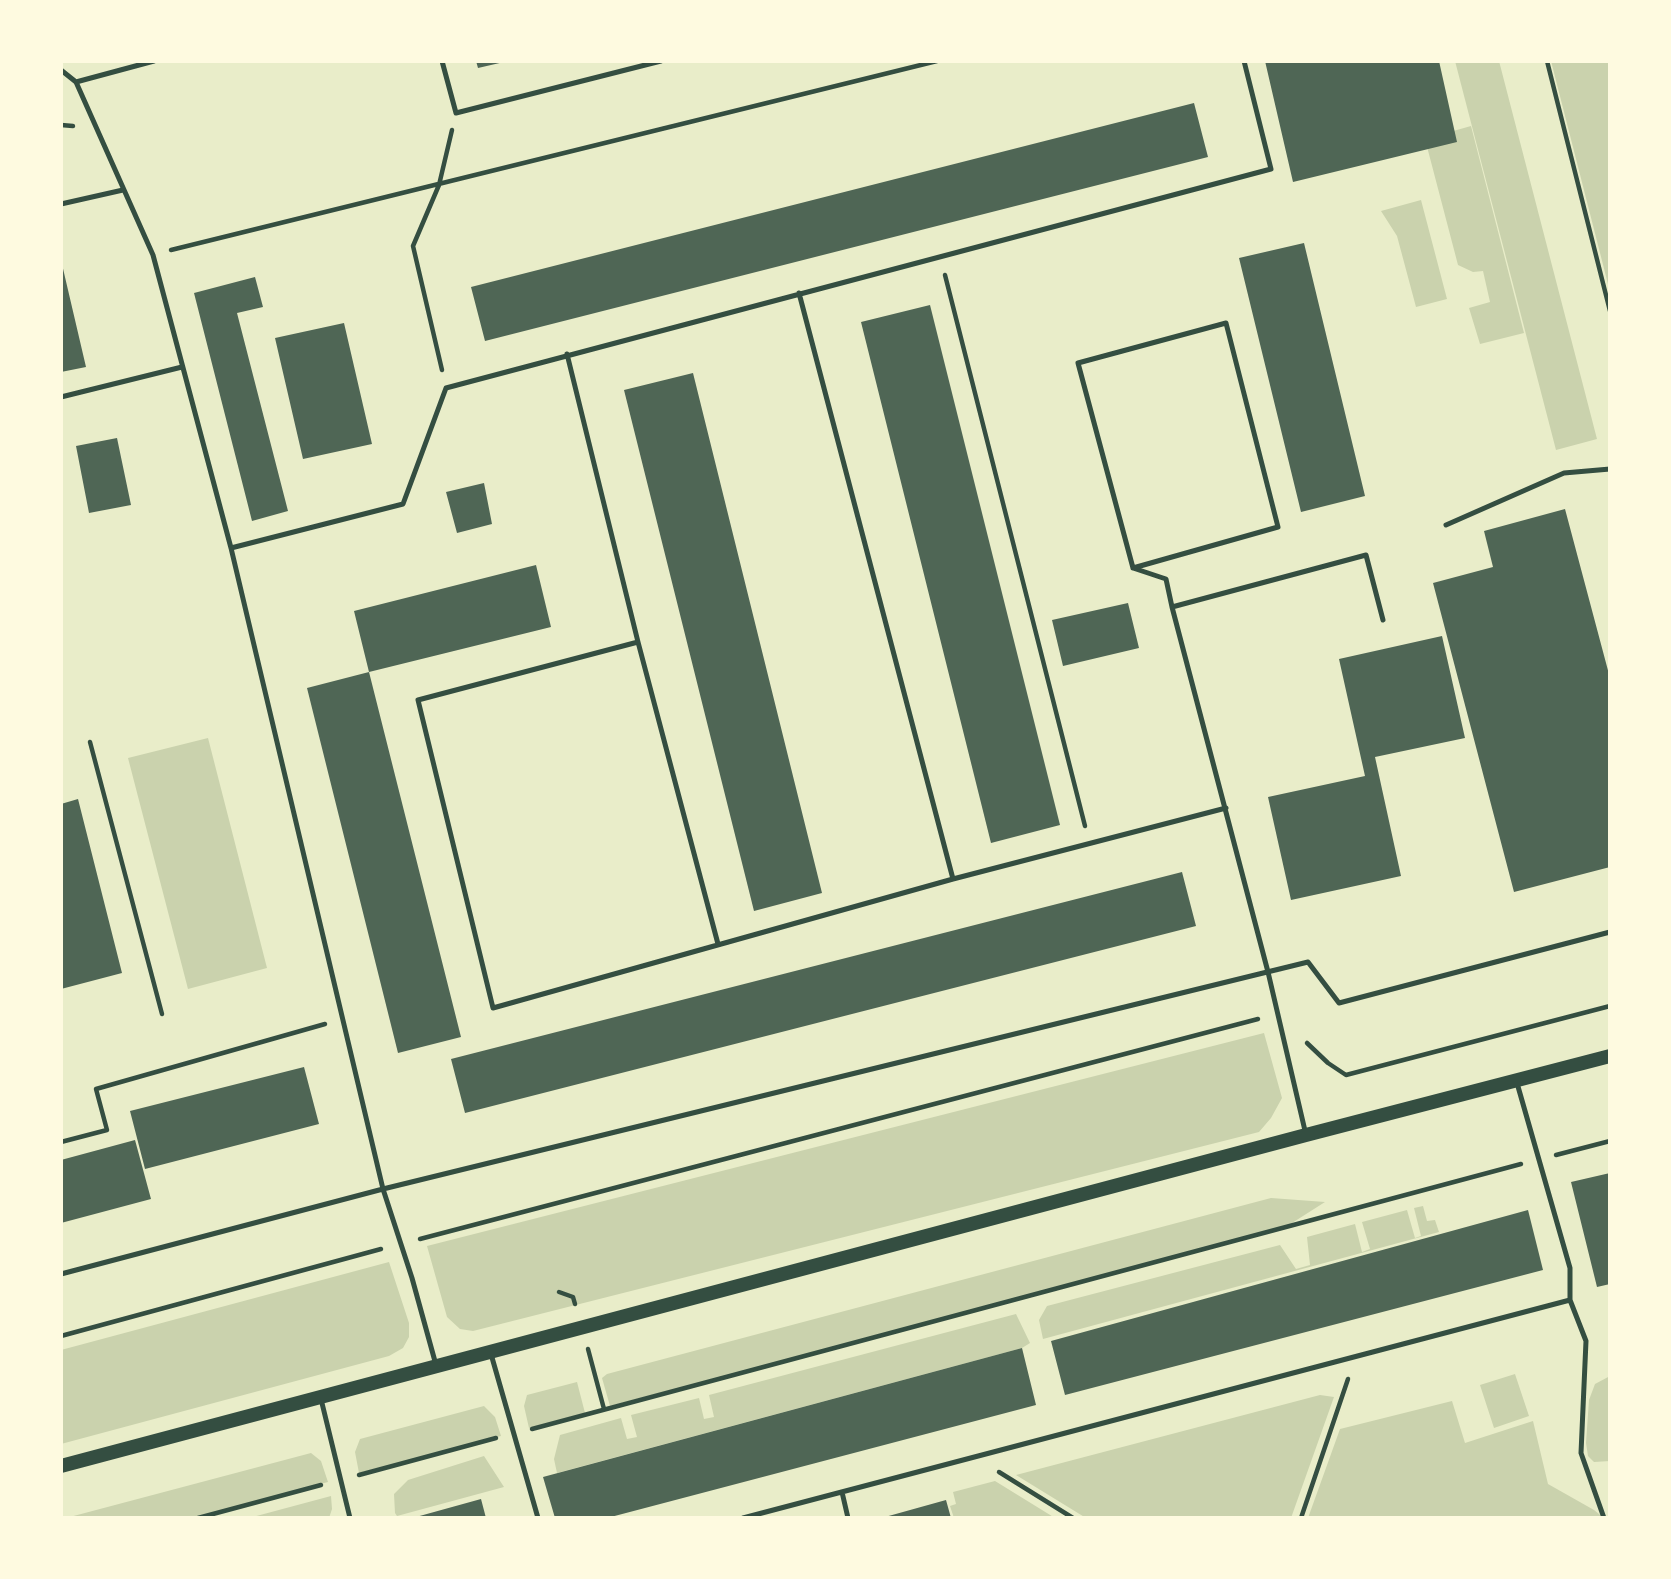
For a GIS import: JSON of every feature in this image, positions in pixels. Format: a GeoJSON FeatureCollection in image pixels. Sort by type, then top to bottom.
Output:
{"type":"FeatureCollection","features":[{"type":"Feature","properties":{"kind":"main road"},"geometry":{"type":"LineString","coordinates":[[61,1466],[1610,1056]]}},
{"type":"Feature","properties":{"kind":"lane"},"geometry":{"type":"LineString","coordinates":[[76,82],[154,61]]}},
{"type":"Feature","properties":{"kind":"lane"},"geometry":{"type":"LineString","coordinates":[[442,61],[456,113],[661,61]]}},
{"type":"Feature","properties":{"kind":"lane"},"geometry":{"type":"LineString","coordinates":[[230,548],[403,504],[446,388],[1271,169],[1244,61]]}},
{"type":"Feature","properties":{"kind":"lane"},"geometry":{"type":"LineString","coordinates":[[61,70],[76,82],[153,255],[230,548],[383,1189],[436,1365]]}},
{"type":"Feature","properties":{"kind":"lane"},"geometry":{"type":"LineString","coordinates":[[61,204],[123,190]]}},
{"type":"Feature","properties":{"kind":"lane"},"geometry":{"type":"LineString","coordinates":[[799,293],[953,879]]}},
{"type":"Feature","properties":{"kind":"lane"},"geometry":{"type":"LineString","coordinates":[[1226,323],[1278,527],[1133,568],[1078,363],[1226,323]]}},
{"type":"Feature","properties":{"kind":"lane"},"geometry":{"type":"LineString","coordinates":[[567,354],[638,642],[718,944]]}},
{"type":"Feature","properties":{"kind":"lane"},"geometry":{"type":"LineString","coordinates":[[61,397],[182,367]]}},
{"type":"Feature","properties":{"kind":"lane"},"geometry":{"type":"LineString","coordinates":[[1446,525],[1564,473],[1610,469]]}},
{"type":"Feature","properties":{"kind":"lane"},"geometry":{"type":"LineString","coordinates":[[1172,607],[1366,555],[1382,620]]}},
{"type":"Feature","properties":{"kind":"lane"},"geometry":{"type":"LineString","coordinates":[[1133,568],[1166,579],[1268,972],[1306,1135]]}},
{"type":"Feature","properties":{"kind":"lane"},"geometry":{"type":"LineString","coordinates":[[638,642],[418,699],[493,1008],[953,879],[1226,808]]}},
{"type":"Feature","properties":{"kind":"lane"},"geometry":{"type":"LineString","coordinates":[[61,1274],[383,1189],[1308,962],[1339,1003],[1610,932]]}},
{"type":"Feature","properties":{"kind":"lane"},"geometry":{"type":"LineString","coordinates":[[1516,1080],[1570,1268],[1570,1300],[1586,1341],[1581,1453],[1604,1518]]}},
{"type":"Feature","properties":{"kind":"lane"},"geometry":{"type":"LineString","coordinates":[[743,1518],[1570,1300]]}},
{"type":"Feature","properties":{"kind":"lane"},"geometry":{"type":"LineString","coordinates":[[490,1351],[538,1518]]}},
{"type":"Feature","properties":{"kind":"lane"},"geometry":{"type":"LineString","coordinates":[[321,1396],[350,1518]]}},
{"type":"Feature","properties":{"kind":"lane"},"geometry":{"type":"LineString","coordinates":[[842,1492],[848,1518]]}},
{"type":"Feature","properties":{"kind":"path"},"geometry":{"type":"LineString","coordinates":[[153,255],[937,61]]}},
{"type":"Feature","properties":{"kind":"path"},"geometry":{"type":"LineString","coordinates":[[1547,61],[1610,311]]}},
{"type":"Feature","properties":{"kind":"path"},"geometry":{"type":"LineString","coordinates":[[446,388],[413,246],[439,185],[456,113]]}},
{"type":"Feature","properties":{"kind":"path"},"geometry":{"type":"LineString","coordinates":[[940,256],[1089,844]]}},
{"type":"Feature","properties":{"kind":"path"},"geometry":{"type":"LineString","coordinates":[[90,742],[162,1014]]}},
{"type":"Feature","properties":{"kind":"path"},"geometry":{"type":"LineString","coordinates":[[61,1336],[1276,1014],[1328,1063],[1346,1075],[1610,1006]]}},
{"type":"Feature","properties":{"kind":"path"},"geometry":{"type":"LineString","coordinates":[[61,1142],[107,1130],[96,1089],[343,1019]]}},
{"type":"Feature","properties":{"kind":"path"},"geometry":{"type":"LineString","coordinates":[[198,1518],[1610,1141]]}},
{"type":"Feature","properties":{"kind":"path"},"geometry":{"type":"LineString","coordinates":[[1301,1518],[1355,1357]]}},
{"type":"Feature","properties":{"kind":"path"},"geometry":{"type":"LineString","coordinates":[[974,1457],[1073,1518]]}},
{"type":"Feature","properties":{"kind":"green space"},"geometry":{"type":"Polygon","coordinates":[[[1455,61],[1499,61],[1597,439],[1556,450],[1455,61]]]}},
{"type":"Feature","properties":{"kind":"green space"},"geometry":{"type":"Polygon","coordinates":[[[1551,61],[1610,61],[1610,292],[1551,61]]]}},
{"type":"Feature","properties":{"kind":"green space"},"geometry":{"type":"Polygon","coordinates":[[[1471,126],[1524,333],[1480,344],[1469,308],[1490,302],[1483,271],[1473,272],[1458,265],[1425,139],[1471,126]]]}},
{"type":"Feature","properties":{"kind":"green space"},"geometry":{"type":"Polygon","coordinates":[[[1421,200],[1447,299],[1416,307],[1397,236],[1381,211],[1421,200]]]}},
{"type":"Feature","properties":{"kind":"green space"},"geometry":{"type":"Polygon","coordinates":[[[208,738],[267,968],[188,989],[128,758],[208,738]]]}},
{"type":"Feature","properties":{"kind":"green space"},"geometry":{"type":"Polygon","coordinates":[[[1264,1033],[1282,1098],[1259,1132],[473,1331],[460,1329],[447,1317],[427,1246],[1264,1033]]]}},
{"type":"Feature","properties":{"kind":"green space"},"geometry":{"type":"Polygon","coordinates":[[[1271,1198],[1325,1202],[1281,1230],[610,1406],[602,1378],[607,1374],[1271,1198]]]}},
{"type":"Feature","properties":{"kind":"green space"},"geometry":{"type":"Polygon","coordinates":[[[1423,1206],[1427,1221],[1435,1220],[1439,1232],[1043,1339],[1039,1320],[1047,1306],[1280,1245],[1296,1269],[1310,1265],[1307,1237],[1355,1224],[1362,1252],[1370,1249],[1362,1222],[1407,1210],[1415,1238],[1421,1236],[1414,1208],[1423,1206]]]}},
{"type":"Feature","properties":{"kind":"green space"},"geometry":{"type":"Polygon","coordinates":[[[389,1262],[409,1323],[409,1337],[403,1348],[389,1356],[61,1444],[61,1350],[389,1262]]]}},
{"type":"Feature","properties":{"kind":"green space"},"geometry":{"type":"Polygon","coordinates":[[[1016,1314],[1030,1343],[1022,1348],[557,1473],[554,1459],[560,1435],[621,1418],[627,1439],[637,1437],[631,1415],[699,1398],[704,1419],[714,1417],[709,1395],[1016,1314]]]}},
{"type":"Feature","properties":{"kind":"green space"},"geometry":{"type":"Polygon","coordinates":[[[1515,1374],[1529,1416],[1494,1428],[1480,1385],[1515,1374]]]}},
{"type":"Feature","properties":{"kind":"green space"},"geometry":{"type":"Polygon","coordinates":[[[1610,1376],[1610,1461],[1594,1462],[1588,1456],[1586,1443],[1589,1400],[1595,1384],[1610,1376]]]}},
{"type":"Feature","properties":{"kind":"green space"},"geometry":{"type":"Polygon","coordinates":[[[577,1382],[585,1413],[529,1428],[524,1406],[527,1395],[577,1382]]]}},
{"type":"Feature","properties":{"kind":"green space"},"geometry":{"type":"Polygon","coordinates":[[[1320,1395],[1334,1397],[1291,1518],[1086,1518],[1016,1475],[1320,1395]]]}},
{"type":"Feature","properties":{"kind":"green space"},"geometry":{"type":"Polygon","coordinates":[[[1452,1401],[1465,1443],[1533,1421],[1548,1484],[1604,1518],[1308,1518],[1340,1429],[1452,1401]]]}},
{"type":"Feature","properties":{"kind":"green space"},"geometry":{"type":"Polygon","coordinates":[[[484,1406],[495,1417],[501,1436],[359,1473],[355,1452],[360,1439],[484,1406]]]}},
{"type":"Feature","properties":{"kind":"green space"},"geometry":{"type":"Polygon","coordinates":[[[311,1453],[321,1461],[328,1482],[192,1518],[66,1518],[311,1453]]]}},
{"type":"Feature","properties":{"kind":"green space"},"geometry":{"type":"Polygon","coordinates":[[[484,1456],[504,1487],[397,1516],[395,1513],[394,1494],[408,1480],[484,1456]]]}},
{"type":"Feature","properties":{"kind":"green space"},"geometry":{"type":"Polygon","coordinates":[[[995,1481],[1055,1518],[954,1518],[950,1506],[956,1504],[953,1492],[995,1481]]]}},
{"type":"Feature","properties":{"kind":"green space"},"geometry":{"type":"Polygon","coordinates":[[[331,1496],[332,1509],[329,1518],[249,1518],[331,1496]]]}},
{"type":"Feature","properties":{"kind":"building"},"geometry":{"type":"Polygon","coordinates":[[[476,61],[504,61],[504,62],[478,68],[476,61]]]}},
{"type":"Feature","properties":{"kind":"building"},"geometry":{"type":"Polygon","coordinates":[[[1265,61],[1439,61],[1457,142],[1293,182],[1265,61]]]}},
{"type":"Feature","properties":{"kind":"building"},"geometry":{"type":"Polygon","coordinates":[[[1194,103],[1208,157],[485,341],[471,287],[1194,103]]]}},
{"type":"Feature","properties":{"kind":"building"},"geometry":{"type":"Polygon","coordinates":[[[1304,243],[1365,496],[1301,512],[1239,258],[1304,243]]]}},
{"type":"Feature","properties":{"kind":"building"},"geometry":{"type":"Polygon","coordinates":[[[61,260],[86,367],[61,372],[61,260]]]}},
{"type":"Feature","properties":{"kind":"building"},"geometry":{"type":"Polygon","coordinates":[[[255,277],[263,307],[237,313],[288,511],[252,521],[194,293],[255,277]]]}},
{"type":"Feature","properties":{"kind":"building"},"geometry":{"type":"Polygon","coordinates":[[[930,305],[1060,825],[991,843],[861,322],[930,305]]]}},
{"type":"Feature","properties":{"kind":"building"},"geometry":{"type":"Polygon","coordinates":[[[344,323],[372,444],[303,459],[275,338],[344,323]]]}},
{"type":"Feature","properties":{"kind":"building"},"geometry":{"type":"Polygon","coordinates":[[[693,373],[822,893],[754,911],[624,390],[693,373]]]}},
{"type":"Feature","properties":{"kind":"building"},"geometry":{"type":"Polygon","coordinates":[[[117,438],[131,505],[89,513],[76,446],[117,438]]]}},
{"type":"Feature","properties":{"kind":"building"},"geometry":{"type":"Polygon","coordinates":[[[484,483],[492,524],[457,533],[446,492],[484,483]]]}},
{"type":"Feature","properties":{"kind":"building"},"geometry":{"type":"Polygon","coordinates":[[[1565,509],[1610,678],[1610,867],[1514,892],[1433,583],[1493,567],[1484,531],[1565,509]]]}},
{"type":"Feature","properties":{"kind":"building"},"geometry":{"type":"Polygon","coordinates":[[[536,565],[551,627],[369,672],[354,611],[536,565]]]}},
{"type":"Feature","properties":{"kind":"building"},"geometry":{"type":"Polygon","coordinates":[[[1128,603],[1139,648],[1063,666],[1052,620],[1128,603]]]}},
{"type":"Feature","properties":{"kind":"building"},"geometry":{"type":"Polygon","coordinates":[[[1442,636],[1465,738],[1375,757],[1401,876],[1291,900],[1268,797],[1365,776],[1339,659],[1442,636]]]}},
{"type":"Feature","properties":{"kind":"building"},"geometry":{"type":"Polygon","coordinates":[[[369,672],[461,1037],[398,1053],[307,688],[369,672]]]}},
{"type":"Feature","properties":{"kind":"building"},"geometry":{"type":"Polygon","coordinates":[[[78,799],[122,973],[61,989],[61,804],[78,799]]]}},
{"type":"Feature","properties":{"kind":"building"},"geometry":{"type":"Polygon","coordinates":[[[1182,872],[1196,926],[465,1113],[451,1059],[1182,872]]]}},
{"type":"Feature","properties":{"kind":"building"},"geometry":{"type":"Polygon","coordinates":[[[304,1067],[319,1124],[145,1169],[130,1111],[304,1067]]]}},
{"type":"Feature","properties":{"kind":"building"},"geometry":{"type":"Polygon","coordinates":[[[135,1140],[151,1199],[61,1223],[61,1160],[135,1140]]]}},
{"type":"Feature","properties":{"kind":"building"},"geometry":{"type":"Polygon","coordinates":[[[1610,1173],[1610,1284],[1597,1287],[1571,1182],[1610,1173]]]}},
{"type":"Feature","properties":{"kind":"building"},"geometry":{"type":"Polygon","coordinates":[[[1528,1210],[1543,1270],[1065,1395],[1051,1341],[1528,1210]]]}},
{"type":"Feature","properties":{"kind":"building"},"geometry":{"type":"Polygon","coordinates":[[[1022,1348],[1036,1405],[607,1518],[555,1518],[543,1477],[1022,1348]]]}},
{"type":"Feature","properties":{"kind":"building"},"geometry":{"type":"Polygon","coordinates":[[[481,1499],[486,1518],[416,1518],[416,1517],[481,1499]]]}},
{"type":"Feature","properties":{"kind":"building"},"geometry":{"type":"Polygon","coordinates":[[[946,1500],[951,1518],[885,1518],[885,1517],[946,1500]]]}}]}
